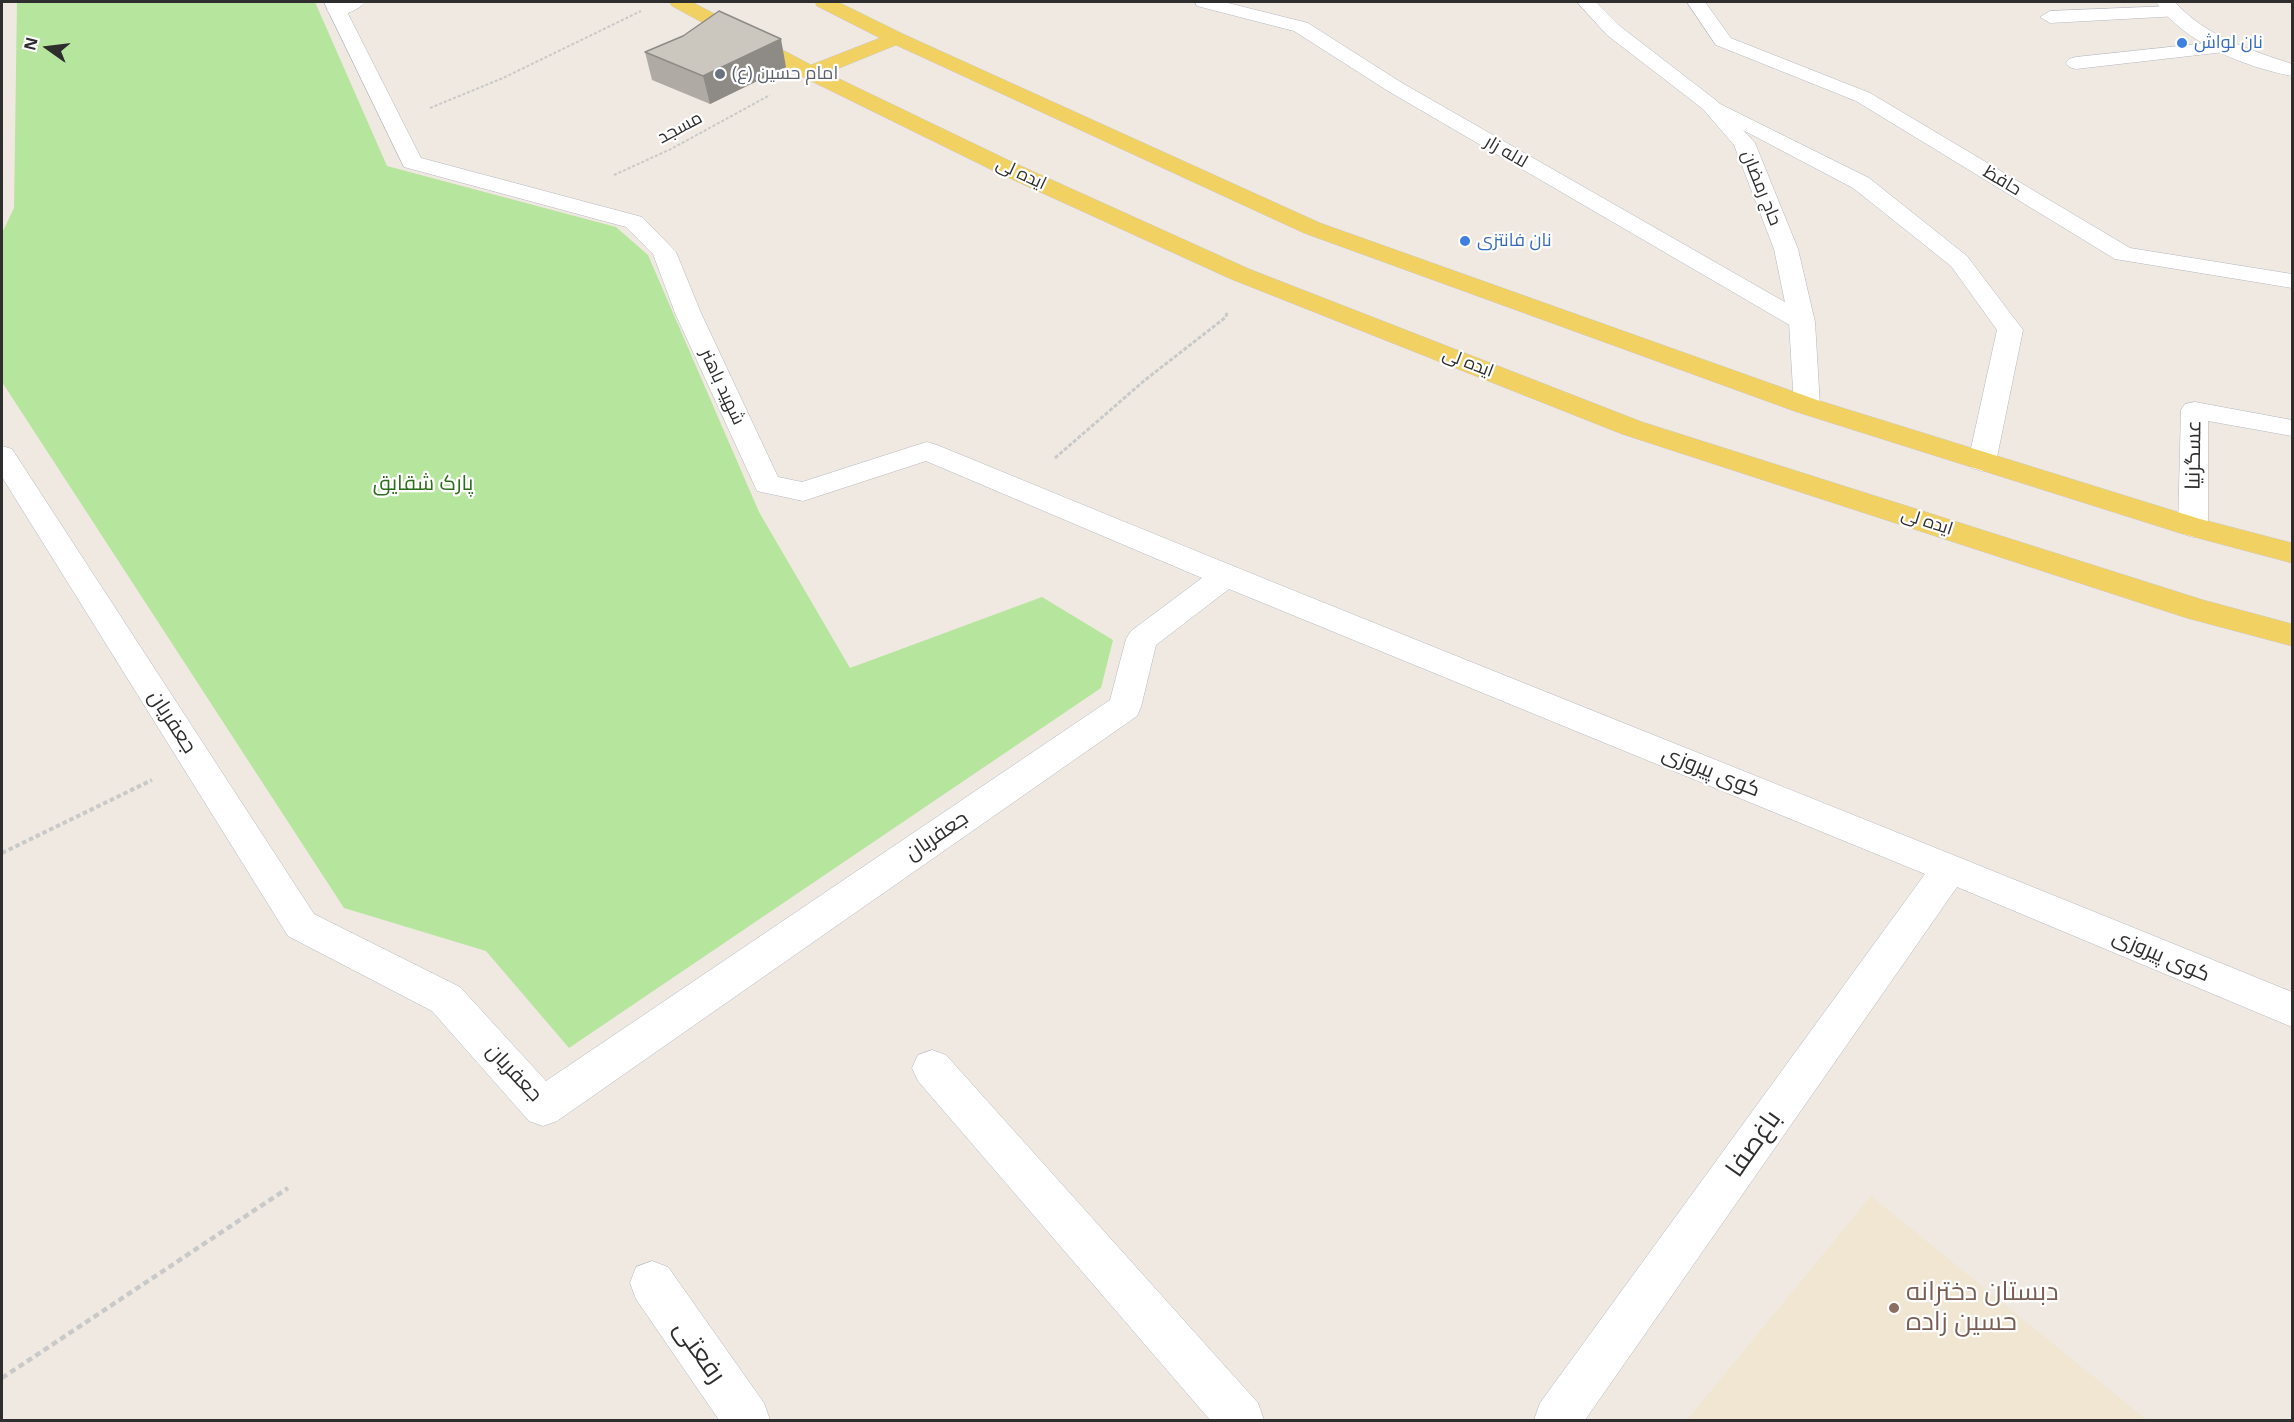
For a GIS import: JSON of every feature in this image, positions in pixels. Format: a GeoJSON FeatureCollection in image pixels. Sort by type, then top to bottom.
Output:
{"type":"FeatureCollection","features":[{"type":"Feature","properties":{"kind":"main road","name":"ایده لى"},"geometry":{"type":"LineString","coordinates":[[679,2],[810,73],[1002,166],[1240,274],[1632,428],[2198,610],[2292,635]]}},
{"type":"Feature","properties":{"kind":"main road"},"geometry":{"type":"LineString","coordinates":[[824,2],[896,38],[1312,228],[1807,406],[2193,527],[2292,553]]}},
{"type":"Feature","properties":{"kind":"main road"},"geometry":{"type":"LineString","coordinates":[[810,73],[896,38]]}},
{"type":"Feature","properties":{"kind":"street","name":"لاله زار"},"geometry":{"type":"LineString","coordinates":[[1204,2],[1301,27],[1395,87],[1802,322]]}},
{"type":"Feature","properties":{"kind":"street","name":"حاج رمضان"},"geometry":{"type":"LineString","coordinates":[[1586,2],[1614,31],[1710,105],[1744,143],[1786,249],[1802,322],[1807,406]]}},
{"type":"Feature","properties":{"kind":"street","name":"حافظ"},"geometry":{"type":"LineString","coordinates":[[1696,2],[1723,41],[1863,98],[2123,254],[2292,281]]}},
{"type":"Feature","properties":{"kind":"street","name":"شهید باهنر"},"geometry":{"type":"LineString","coordinates":[[342,4],[412,162],[634,222],[664,252],[688,313],[767,484],[803,492],[927,451],[1226,576]]}},
{"type":"Feature","properties":{"kind":"street"},"geometry":{"type":"LineString","coordinates":[[2050,17],[2169,7],[2226,47],[2292,70]]}},
{"type":"Feature","properties":{"kind":"street"},"geometry":{"type":"LineString","coordinates":[[2076,63],[2226,47]]}},
{"type":"Feature","properties":{"kind":"street"},"geometry":{"type":"LineString","coordinates":[[1710,105],[1861,183],[1959,261],[2010,330],[1982,462]]}},
{"type":"Feature","properties":{"kind":"street","name":"عسگرنیا"},"geometry":{"type":"LineString","coordinates":[[2193,527],[2195,410],[2292,428]]}},
{"type":"Feature","properties":{"kind":"street","name":"جعفریان"},"geometry":{"type":"LineString","coordinates":[[2,455],[301,925],[446,999],[543,1107],[1125,707],[1142,639],[1226,576]]}},
{"type":"Feature","properties":{"kind":"street","name":"کوی پیروزی"},"geometry":{"type":"LineString","coordinates":[[1226,576],[1950,868],[2292,1010]]}},
{"type":"Feature","properties":{"kind":"street","name":"باغ‌صفا"},"geometry":{"type":"LineString","coordinates":[[1557,1420],[1950,868]]}},
{"type":"Feature","properties":{"kind":"street"},"geometry":{"type":"LineString","coordinates":[[932,1068],[1241,1420]]}},
{"type":"Feature","properties":{"kind":"street","name":"رفعتی"},"geometry":{"type":"LineString","coordinates":[[652,1283],[747,1420]]}},
{"type":"Feature","properties":{"kind":"path"},"geometry":{"type":"LineString","coordinates":[[393,123],[503,78],[649,7]]}},
{"type":"Feature","properties":{"kind":"path","name":"مسجد"},"geometry":{"type":"LineString","coordinates":[[559,201],[670,149],[810,73]]}},
{"type":"Feature","properties":{"kind":"path"},"geometry":{"type":"LineString","coordinates":[[1014,489],[1070,447],[1145,380],[1226,317],[1240,274]]}},
{"type":"Feature","properties":{"kind":"path"},"geometry":{"type":"LineString","coordinates":[[2,853],[195,758]]}},
{"type":"Feature","properties":{"kind":"path"},"geometry":{"type":"LineString","coordinates":[[2,1378],[288,1188]]}},
{"type":"Feature","properties":{"kind":"shaded area","name":"دبستان دخترانه حسین زاده"},"geometry":{"type":"Polygon","coordinates":[[[1871,1196],[2147,1420],[1687,1420],[1871,1196]]]}},
{"type":"Feature","properties":{"kind":"green space","name":"پارک شقایق"},"geometry":{"type":"Polygon","coordinates":[[[17,2],[315,2],[387,166],[616,227],[648,255],[759,512],[850,668],[1042,597],[1113,640],[1101,688],[569,1048],[486,951],[344,908],[2,382],[2,233],[14,208],[17,2]]]}},
{"type":"Feature","properties":{"kind":"building"},"geometry":{"type":"Polygon","coordinates":[[[719,11],[781,39],[703,76],[645,52],[683,36],[719,11]]]}},
{"type":"Feature","properties":{"kind":"place","name":"نان لواش"},"geometry":{"type":"Point","coordinates":[2182,43]}},
{"type":"Feature","properties":{"kind":"place","name":"امام حسین (ع)"},"geometry":{"type":"Point","coordinates":[720,74]}},
{"type":"Feature","properties":{"kind":"place","name":"نان فانتزی"},"geometry":{"type":"Point","coordinates":[1465,241]}},
{"type":"Feature","properties":{"kind":"place","name":"دبستان دخترانه حسین زاده"},"geometry":{"type":"Point","coordinates":[1894,1308]}}]}
